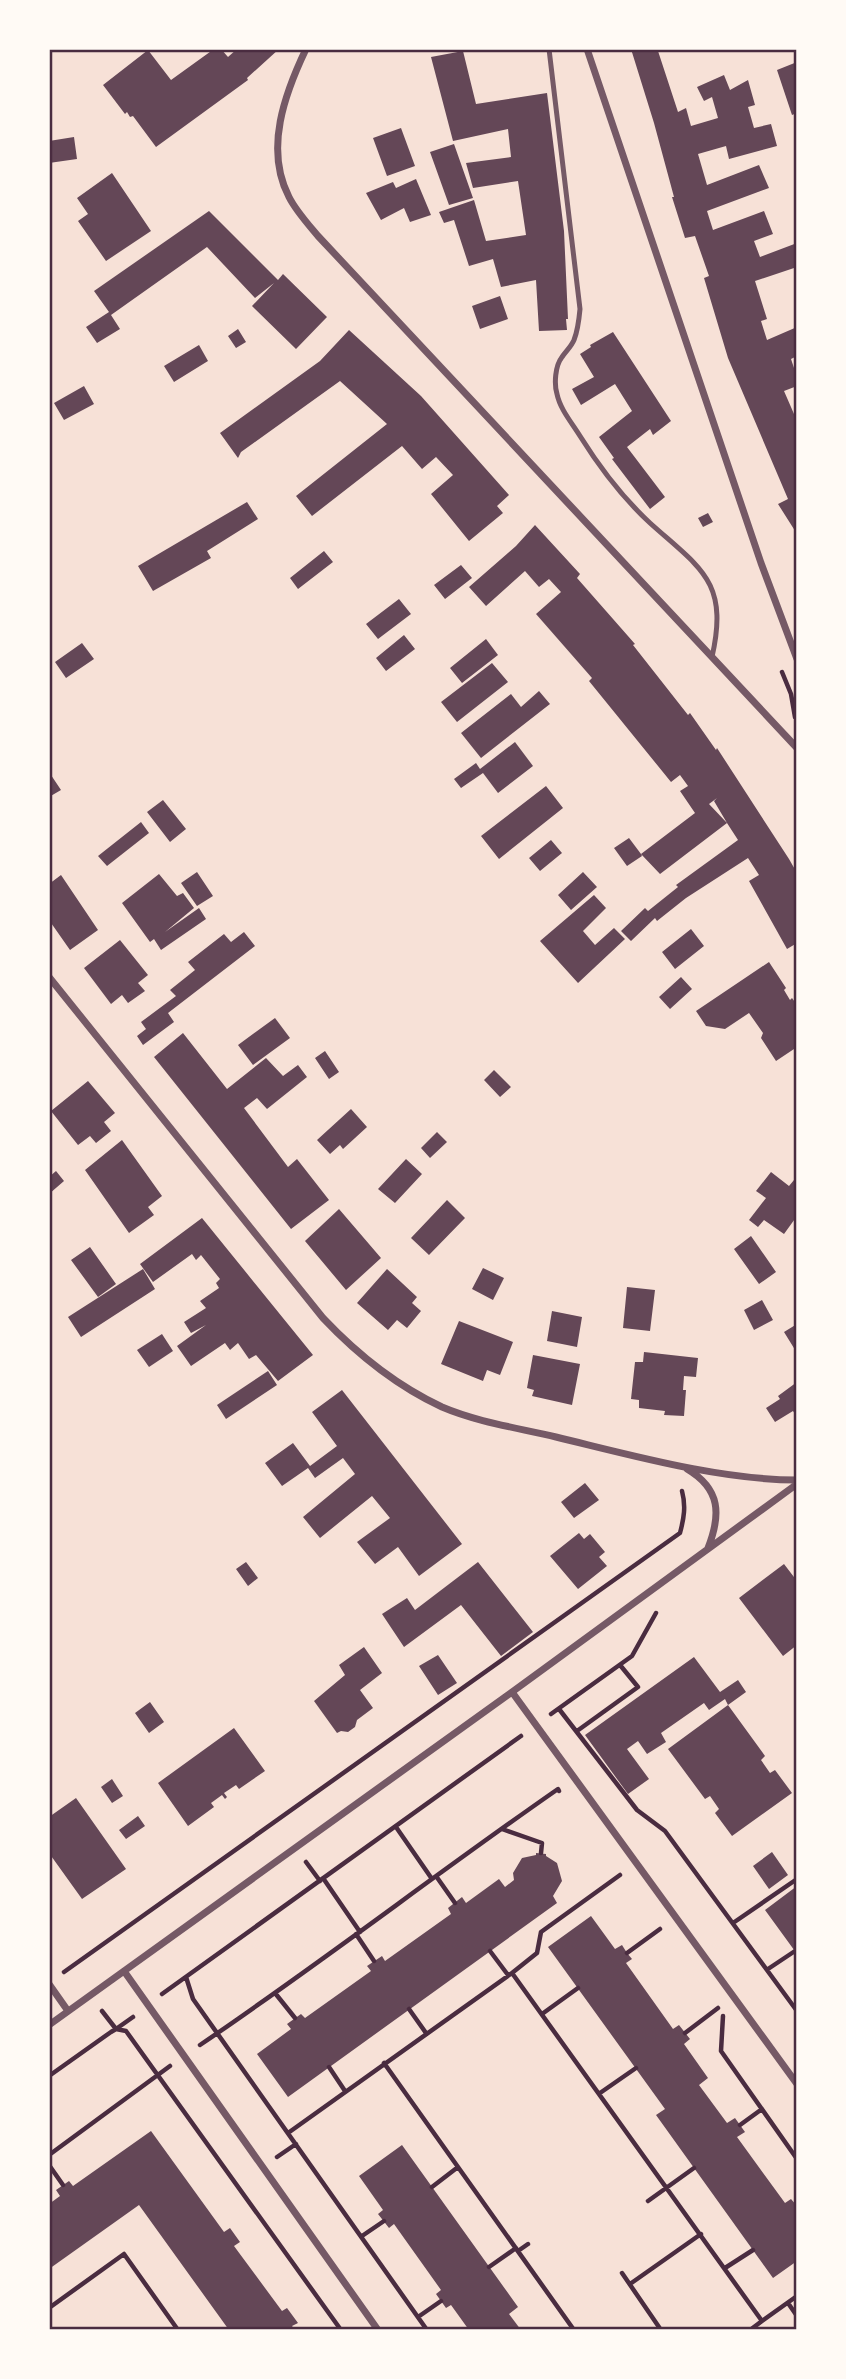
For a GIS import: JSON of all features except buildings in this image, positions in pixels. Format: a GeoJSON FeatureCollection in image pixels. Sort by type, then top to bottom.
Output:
{"type":"FeatureCollection","features":[{"type":"Feature","properties":{"kind":"street"},"geometry":{"type":"LineString","coordinates":[[306,49],[288,90],[278,131],[283,178],[293,203],[318,236],[797,748]]}},
{"type":"Feature","properties":{"kind":"street"},"geometry":{"type":"LineString","coordinates":[[587,49],[761,564],[797,659]]}},
{"type":"Feature","properties":{"kind":"street"},"geometry":{"type":"LineString","coordinates":[[49,977],[323,1318],[346,1342],[396,1382],[459,1413],[683,1466],[797,1482]]}},
{"type":"Feature","properties":{"kind":"street"},"geometry":{"type":"LineString","coordinates":[[683,1466],[705,1482],[715,1504],[715,1527],[707,1550]]}},
{"type":"Feature","properties":{"kind":"street"},"geometry":{"type":"LineString","coordinates":[[49,2025],[512,1692],[797,1482]]}},
{"type":"Feature","properties":{"kind":"street"},"geometry":{"type":"LineString","coordinates":[[512,1692],[797,2084]]}},
{"type":"Feature","properties":{"kind":"street"},"geometry":{"type":"LineString","coordinates":[[124,1971],[378,2330]]}},
{"type":"Feature","properties":{"kind":"street"},"geometry":{"type":"LineString","coordinates":[[49,1984],[68,2011]]}},
{"type":"Feature","properties":{"kind":"lane"},"geometry":{"type":"LineString","coordinates":[[549,49],[580,309],[573,341],[561,359],[556,392],[566,415],[607,477],[650,523],[695,562],[707,580],[717,605],[718,621],[712,657]]}},
{"type":"Feature","properties":{"kind":"path"},"geometry":{"type":"LineString","coordinates":[[60,1974],[680,1533],[685,1501],[682,1489]]}},
{"type":"Feature","properties":{"kind":"path"},"geometry":{"type":"LineString","coordinates":[[49,2076],[632,1656],[658,1609]]}},
{"type":"Feature","properties":{"kind":"path"},"geometry":{"type":"LineString","coordinates":[[577,1731],[638,1687],[620,1665]]}},
{"type":"Feature","properties":{"kind":"path"},"geometry":{"type":"LineString","coordinates":[[559,1709],[637,1810],[665,1831],[797,2011]]}},
{"type":"Feature","properties":{"kind":"path"},"geometry":{"type":"LineString","coordinates":[[49,2155],[501,1828],[558,1789],[565,1800]]}},
{"type":"Feature","properties":{"kind":"path"},"geometry":{"type":"LineString","coordinates":[[396,1827],[455,1903]]}},
{"type":"Feature","properties":{"kind":"path"},"geometry":{"type":"LineString","coordinates":[[501,1828],[542,1843],[541,1853]]}},
{"type":"Feature","properties":{"kind":"path"},"geometry":{"type":"LineString","coordinates":[[612,1864],[628,1886]]}},
{"type":"Feature","properties":{"kind":"path"},"geometry":{"type":"LineString","coordinates":[[288,2133],[537,1954],[541,1932],[620,1875]]}},
{"type":"Feature","properties":{"kind":"path"},"geometry":{"type":"LineString","coordinates":[[323,1878],[374,1961]]}},
{"type":"Feature","properties":{"kind":"path"},"geometry":{"type":"LineString","coordinates":[[733,1923],[797,1879]]}},
{"type":"Feature","properties":{"kind":"path"},"geometry":{"type":"LineString","coordinates":[[628,1953],[660,1929],[667,1939]]}},
{"type":"Feature","properties":{"kind":"path"},"geometry":{"type":"LineString","coordinates":[[490,1951],[542,2014],[762,2321]]}},
{"type":"Feature","properties":{"kind":"path"},"geometry":{"type":"LineString","coordinates":[[768,1969],[794,1951]]}},
{"type":"Feature","properties":{"kind":"path"},"geometry":{"type":"LineString","coordinates":[[186,1977],[193,1998],[427,2330]]}},
{"type":"Feature","properties":{"kind":"path"},"geometry":{"type":"LineString","coordinates":[[542,2014],[578,1987]]}},
{"type":"Feature","properties":{"kind":"path"},"geometry":{"type":"LineString","coordinates":[[275,1993],[295,2018]]}},
{"type":"Feature","properties":{"kind":"path"},"geometry":{"type":"LineString","coordinates":[[89,1996],[116,2029],[126,2031],[341,2330]]}},
{"type":"Feature","properties":{"kind":"path"},"geometry":{"type":"LineString","coordinates":[[710,1998],[723,2014],[721,2052],[797,2158]]}},
{"type":"Feature","properties":{"kind":"path"},"geometry":{"type":"LineString","coordinates":[[410,2008],[426,2033]]}},
{"type":"Feature","properties":{"kind":"path"},"geometry":{"type":"LineString","coordinates":[[685,2033],[718,2008]]}},
{"type":"Feature","properties":{"kind":"path"},"geometry":{"type":"LineString","coordinates":[[384,2063],[574,2330]]}},
{"type":"Feature","properties":{"kind":"path"},"geometry":{"type":"LineString","coordinates":[[329,2067],[345,2091]]}},
{"type":"Feature","properties":{"kind":"path"},"geometry":{"type":"LineString","coordinates":[[600,2093],[636,2068]]}},
{"type":"Feature","properties":{"kind":"path"},"geometry":{"type":"LineString","coordinates":[[740,2125],[762,2109]]}},
{"type":"Feature","properties":{"kind":"path"},"geometry":{"type":"LineString","coordinates":[[49,2165],[63,2185]]}},
{"type":"Feature","properties":{"kind":"path"},"geometry":{"type":"LineString","coordinates":[[432,2187],[458,2167]]}},
{"type":"Feature","properties":{"kind":"path"},"geometry":{"type":"LineString","coordinates":[[648,2201],[694,2168]]}},
{"type":"Feature","properties":{"kind":"path"},"geometry":{"type":"LineString","coordinates":[[362,2236],[384,2221]]}},
{"type":"Feature","properties":{"kind":"path"},"geometry":{"type":"LineString","coordinates":[[630,2284],[701,2234]]}},
{"type":"Feature","properties":{"kind":"path"},"geometry":{"type":"LineString","coordinates":[[489,2267],[528,2244]]}},
{"type":"Feature","properties":{"kind":"path"},"geometry":{"type":"LineString","coordinates":[[725,2268],[752,2250]]}},
{"type":"Feature","properties":{"kind":"path"},"geometry":{"type":"LineString","coordinates":[[49,2308],[124,2254],[178,2330]]}},
{"type":"Feature","properties":{"kind":"path"},"geometry":{"type":"LineString","coordinates":[[622,2273],[661,2330]]}},
{"type":"Feature","properties":{"kind":"path"},"geometry":{"type":"LineString","coordinates":[[750,2330],[797,2297]]}},
{"type":"Feature","properties":{"kind":"path"},"geometry":{"type":"LineString","coordinates":[[418,2317],[441,2301]]}},
{"type":"Feature","properties":{"kind":"path"},"geometry":{"type":"LineString","coordinates":[[788,2303],[797,2316]]}}]}
